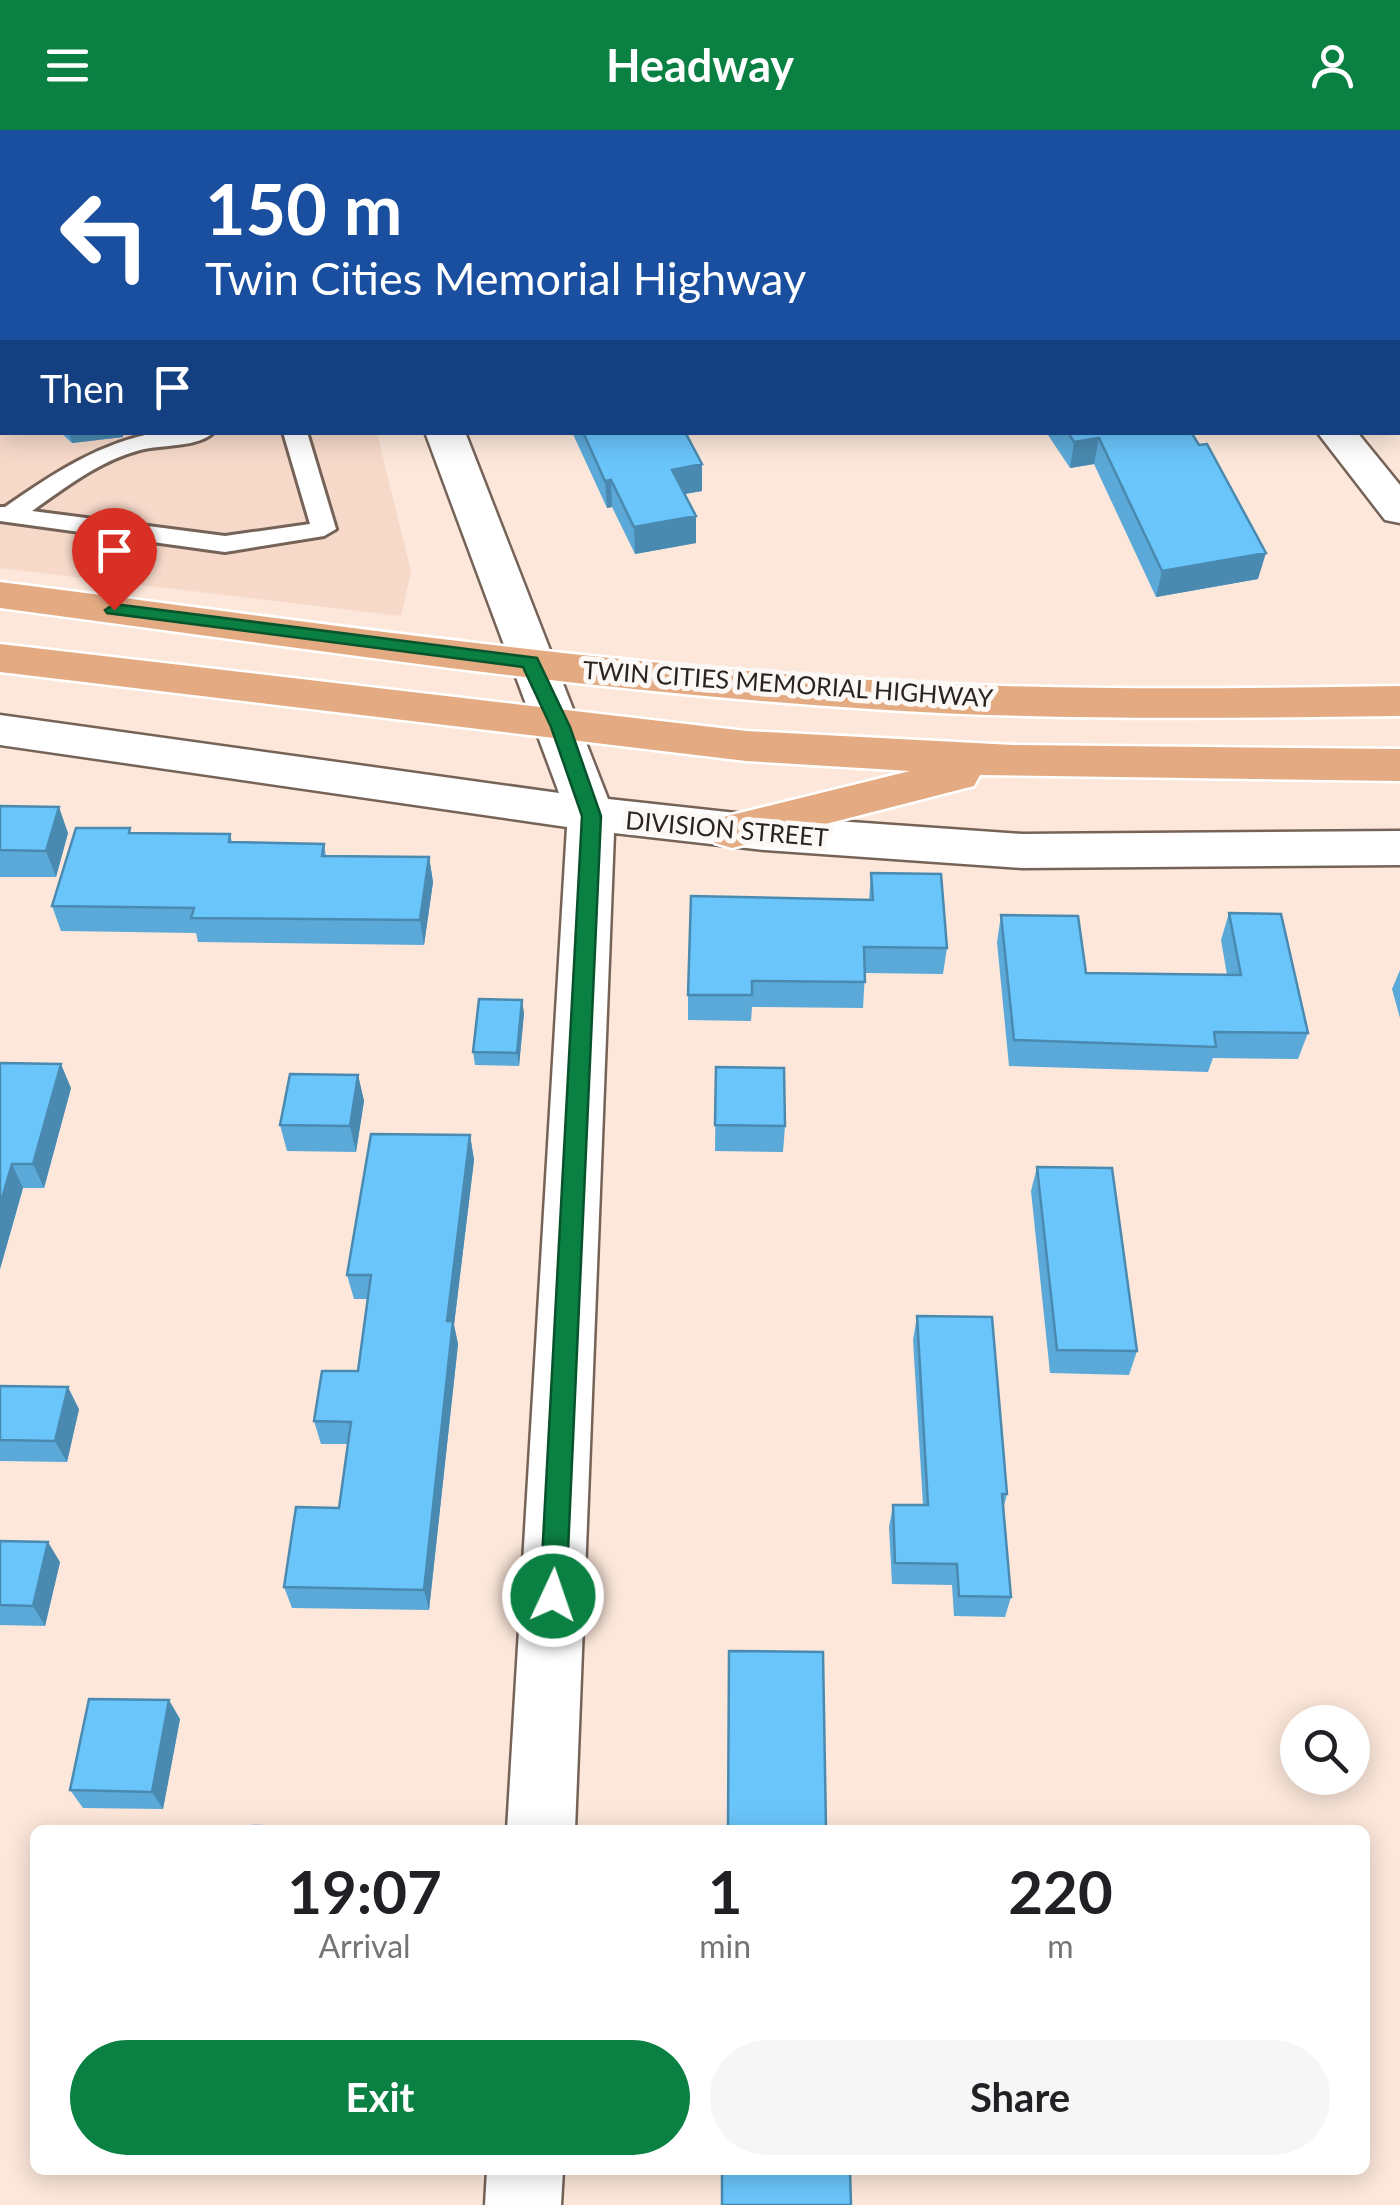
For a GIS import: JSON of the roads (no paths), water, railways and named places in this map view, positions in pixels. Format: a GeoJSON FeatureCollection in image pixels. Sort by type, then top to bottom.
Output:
{"type":"FeatureCollection","features":[{"type":"Feature","properties":{"kind":"main road","name":"TWIN CITIES MEMORIAL HIGHWAY"},"geometry":{"type":"LineString","coordinates":[[0,595],[530,662],[799,689],[1102,705],[1400,701]]}},
{"type":"Feature","properties":{"kind":"main road"},"geometry":{"type":"LineString","coordinates":[[0,658],[746,746],[1013,761],[1400,765]]}},
{"type":"Feature","properties":{"kind":"main road"},"geometry":{"type":"LineString","coordinates":[[732,830],[1013,761]]}},
{"type":"Feature","properties":{"kind":"street"},"geometry":{"type":"LineString","coordinates":[[446,435],[592,816],[541,1825]]}},
{"type":"Feature","properties":{"kind":"street"},"geometry":{"type":"LineString","coordinates":[[1338,435],[1400,511]]}},
{"type":"Feature","properties":{"kind":"street","name":"DIVISION STREET"},"geometry":{"type":"LineString","coordinates":[[0,730],[592,816],[732,830],[1024,851],[1400,848]]}},
{"type":"Feature","properties":{"kind":"street"},"geometry":{"type":"LineString","coordinates":[[523,2205],[524,2175]]}},
{"type":"Feature","properties":{"kind":"lane"},"geometry":{"type":"LineString","coordinates":[[5,514],[81,466],[133,444],[186,435]]}},
{"type":"Feature","properties":{"kind":"lane"},"geometry":{"type":"LineString","coordinates":[[5,514],[225,544],[324,528],[295,435]]}}]}
